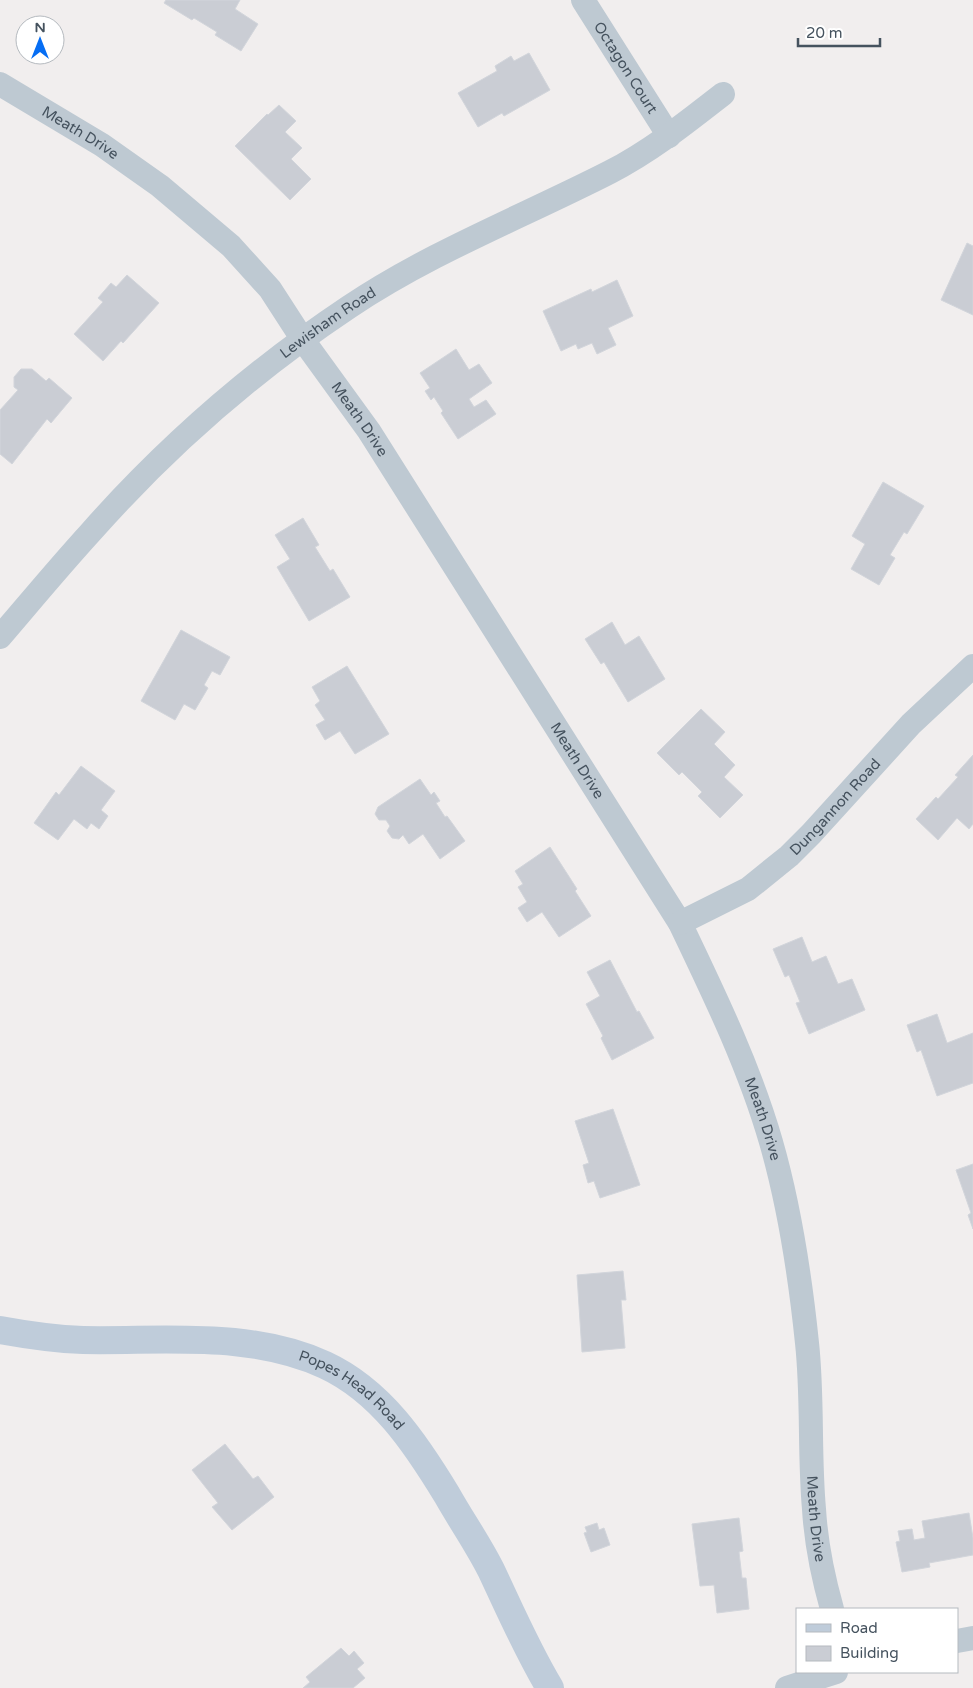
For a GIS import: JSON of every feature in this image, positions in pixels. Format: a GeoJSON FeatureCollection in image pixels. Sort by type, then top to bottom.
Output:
{"type":"FeatureCollection","features":[{"type":"Feature","properties":{"kind":"street","name":"Octagon Court"},"geometry":{"type":"LineString","coordinates":[[583,0],[669,136]]}},
{"type":"Feature","properties":{"kind":"street","name":"Meath Drive"},"geometry":{"type":"LineString","coordinates":[[0,84],[102,145],[160,186],[232,246],[270,290],[368,431],[680,923],[707,980],[750,1081],[771,1142],[788,1209],[799,1272],[808,1345],[817,1540],[832,1608]]}},
{"type":"Feature","properties":{"kind":"street","name":"Lewisham Road"},"geometry":{"type":"LineString","coordinates":[[0,637],[90,532],[147,473],[198,423],[256,374],[349,306],[423,263],[481,233],[611,171],[669,136],[723,94]]}},
{"type":"Feature","properties":{"kind":"street","name":"Dungannon Road"},"geometry":{"type":"LineString","coordinates":[[680,923],[748,889],[789,856],[911,724],[973,666]]}},
{"type":"Feature","properties":{"kind":"street","name":"Popes Head Road"},"geometry":{"type":"LineString","coordinates":[[0,1330],[81,1340],[206,1340],[235,1342],[286,1352],[325,1365],[357,1384],[383,1406],[405,1430],[425,1458],[490,1568],[509,1611],[550,1688]]}},
{"type":"Feature","properties":{"kind":"street"},"geometry":{"type":"LineString","coordinates":[[958,1641],[973,1638]]}},
{"type":"Feature","properties":{"kind":"street"},"geometry":{"type":"LineString","coordinates":[[787,1688],[833,1673]]}},
{"type":"Feature","properties":{"kind":"building"},"geometry":{"type":"Polygon","coordinates":[[[166,0],[240,0],[235,9],[258,24],[241,51],[215,35],[217,32],[164,3],[166,0]]]}},
{"type":"Feature","properties":{"kind":"building"},"geometry":{"type":"Polygon","coordinates":[[[529,53],[550,90],[504,116],[502,113],[478,127],[458,93],[497,71],[495,66],[511,56],[514,61],[529,53]]]}},
{"type":"Feature","properties":{"kind":"building"},"geometry":{"type":"Polygon","coordinates":[[[279,105],[296,121],[285,132],[302,148],[291,159],[311,179],[290,200],[235,146],[267,114],[279,105]]]}},
{"type":"Feature","properties":{"kind":"building"},"geometry":{"type":"Polygon","coordinates":[[[967,243],[973,246],[973,315],[941,300],[967,243]]]}},
{"type":"Feature","properties":{"kind":"building"},"geometry":{"type":"Polygon","coordinates":[[[127,275],[159,303],[123,343],[121,341],[103,361],[74,334],[103,302],[98,298],[111,283],[116,287],[127,275]]]}},
{"type":"Feature","properties":{"kind":"building"},"geometry":{"type":"Polygon","coordinates":[[[617,280],[633,316],[608,328],[616,345],[597,354],[592,343],[578,349],[576,344],[561,351],[543,311],[591,289],[592,292],[617,280]]]}},
{"type":"Feature","properties":{"kind":"building"},"geometry":{"type":"Polygon","coordinates":[[[456,349],[469,370],[479,364],[492,383],[469,399],[474,407],[486,400],[496,414],[458,439],[441,413],[443,411],[434,397],[431,400],[425,391],[430,388],[420,373],[456,349]]]}},
{"type":"Feature","properties":{"kind":"building"},"geometry":{"type":"Polygon","coordinates":[[[21,369],[32,369],[46,381],[49,378],[72,398],[51,423],[47,419],[12,464],[0,454],[0,410],[18,390],[14,387],[14,377],[21,369]]]}},
{"type":"Feature","properties":{"kind":"building"},"geometry":{"type":"Polygon","coordinates":[[[883,482],[924,506],[907,534],[904,532],[890,555],[895,558],[879,585],[851,569],[865,544],[852,536],[883,482]]]}},
{"type":"Feature","properties":{"kind":"building"},"geometry":{"type":"Polygon","coordinates":[[[303,518],[319,545],[315,547],[330,571],[333,569],[350,597],[309,621],[277,567],[290,559],[275,535],[303,518]]]}},
{"type":"Feature","properties":{"kind":"building"},"geometry":{"type":"Polygon","coordinates":[[[612,622],[625,645],[639,636],[665,679],[628,702],[604,662],[601,664],[585,639],[612,622]]]}},
{"type":"Feature","properties":{"kind":"building"},"geometry":{"type":"Polygon","coordinates":[[[181,630],[230,657],[220,675],[212,671],[204,685],[208,688],[195,710],[184,704],[175,720],[141,701],[181,630]]]}},
{"type":"Feature","properties":{"kind":"building"},"geometry":{"type":"Polygon","coordinates":[[[347,666],[389,734],[355,754],[340,731],[325,740],[316,725],[325,720],[315,705],[320,701],[312,687],[347,666]]]}},
{"type":"Feature","properties":{"kind":"building"},"geometry":{"type":"Polygon","coordinates":[[[701,709],[725,732],[714,744],[735,765],[724,777],[743,795],[720,818],[698,796],[702,792],[682,772],[679,775],[657,753],[701,709]]]}},
{"type":"Feature","properties":{"kind":"building"},"geometry":{"type":"Polygon","coordinates":[[[973,755],[973,824],[969,829],[957,818],[938,840],[916,819],[958,777],[955,775],[973,755]]]}},
{"type":"Feature","properties":{"kind":"building"},"geometry":{"type":"Polygon","coordinates":[[[81,766],[115,791],[101,810],[108,816],[99,829],[91,823],[87,829],[74,819],[58,840],[34,823],[56,792],[59,795],[81,766]]]}},
{"type":"Feature","properties":{"kind":"building"},"geometry":{"type":"Polygon","coordinates":[[[420,779],[431,795],[434,792],[440,801],[436,803],[465,841],[440,859],[423,834],[409,844],[403,835],[399,839],[392,838],[387,831],[390,826],[386,820],[379,820],[375,814],[378,807],[420,779]]]}},
{"type":"Feature","properties":{"kind":"building"},"geometry":{"type":"Polygon","coordinates":[[[550,847],[577,889],[575,891],[591,916],[559,937],[542,912],[527,922],[518,908],[527,902],[518,887],[523,884],[515,871],[550,847]]]}},
{"type":"Feature","properties":{"kind":"building"},"geometry":{"type":"Polygon","coordinates":[[[802,937],[812,962],[826,956],[838,984],[852,979],[865,1010],[809,1034],[796,1003],[800,1002],[789,975],[785,977],[773,949],[802,937]]]}},
{"type":"Feature","properties":{"kind":"building"},"geometry":{"type":"Polygon","coordinates":[[[610,960],[637,1012],[639,1011],[654,1038],[612,1060],[601,1038],[603,1036],[586,1004],[600,996],[587,972],[610,960]]]}},
{"type":"Feature","properties":{"kind":"building"},"geometry":{"type":"Polygon","coordinates":[[[937,1014],[947,1043],[973,1033],[973,1083],[937,1096],[921,1050],[917,1052],[907,1025],[937,1014]]]}},
{"type":"Feature","properties":{"kind":"building"},"geometry":{"type":"Polygon","coordinates":[[[613,1109],[640,1185],[600,1198],[594,1181],[588,1183],[583,1165],[589,1163],[575,1121],[613,1109]]]}},
{"type":"Feature","properties":{"kind":"building"},"geometry":{"type":"Polygon","coordinates":[[[973,1164],[973,1229],[968,1215],[971,1213],[956,1170],[973,1164]]]}},
{"type":"Feature","properties":{"kind":"building"},"geometry":{"type":"Polygon","coordinates":[[[623,1271],[626,1300],[621,1300],[625,1348],[582,1352],[577,1275],[623,1271]]]}},
{"type":"Feature","properties":{"kind":"building"},"geometry":{"type":"Polygon","coordinates":[[[225,1444],[253,1479],[258,1476],[274,1497],[232,1530],[212,1507],[218,1503],[192,1470],[225,1444]]]}},
{"type":"Feature","properties":{"kind":"building"},"geometry":{"type":"Polygon","coordinates":[[[969,1513],[973,1538],[973,1555],[929,1563],[930,1567],[902,1572],[896,1542],[900,1541],[898,1531],[912,1529],[914,1540],[925,1538],[922,1521],[969,1513]]]}},
{"type":"Feature","properties":{"kind":"building"},"geometry":{"type":"Polygon","coordinates":[[[739,1518],[743,1551],[739,1552],[742,1578],[746,1578],[749,1609],[717,1613],[714,1585],[700,1586],[692,1524],[739,1518]]]}},
{"type":"Feature","properties":{"kind":"building"},"geometry":{"type":"Polygon","coordinates":[[[597,1523],[599,1530],[604,1528],[610,1545],[591,1552],[584,1533],[587,1532],[585,1527],[597,1523]]]}},
{"type":"Feature","properties":{"kind":"building"},"geometry":{"type":"Polygon","coordinates":[[[341,1648],[349,1656],[354,1651],[364,1663],[357,1669],[365,1678],[353,1688],[303,1688],[310,1682],[306,1677],[341,1648]]]}}]}
